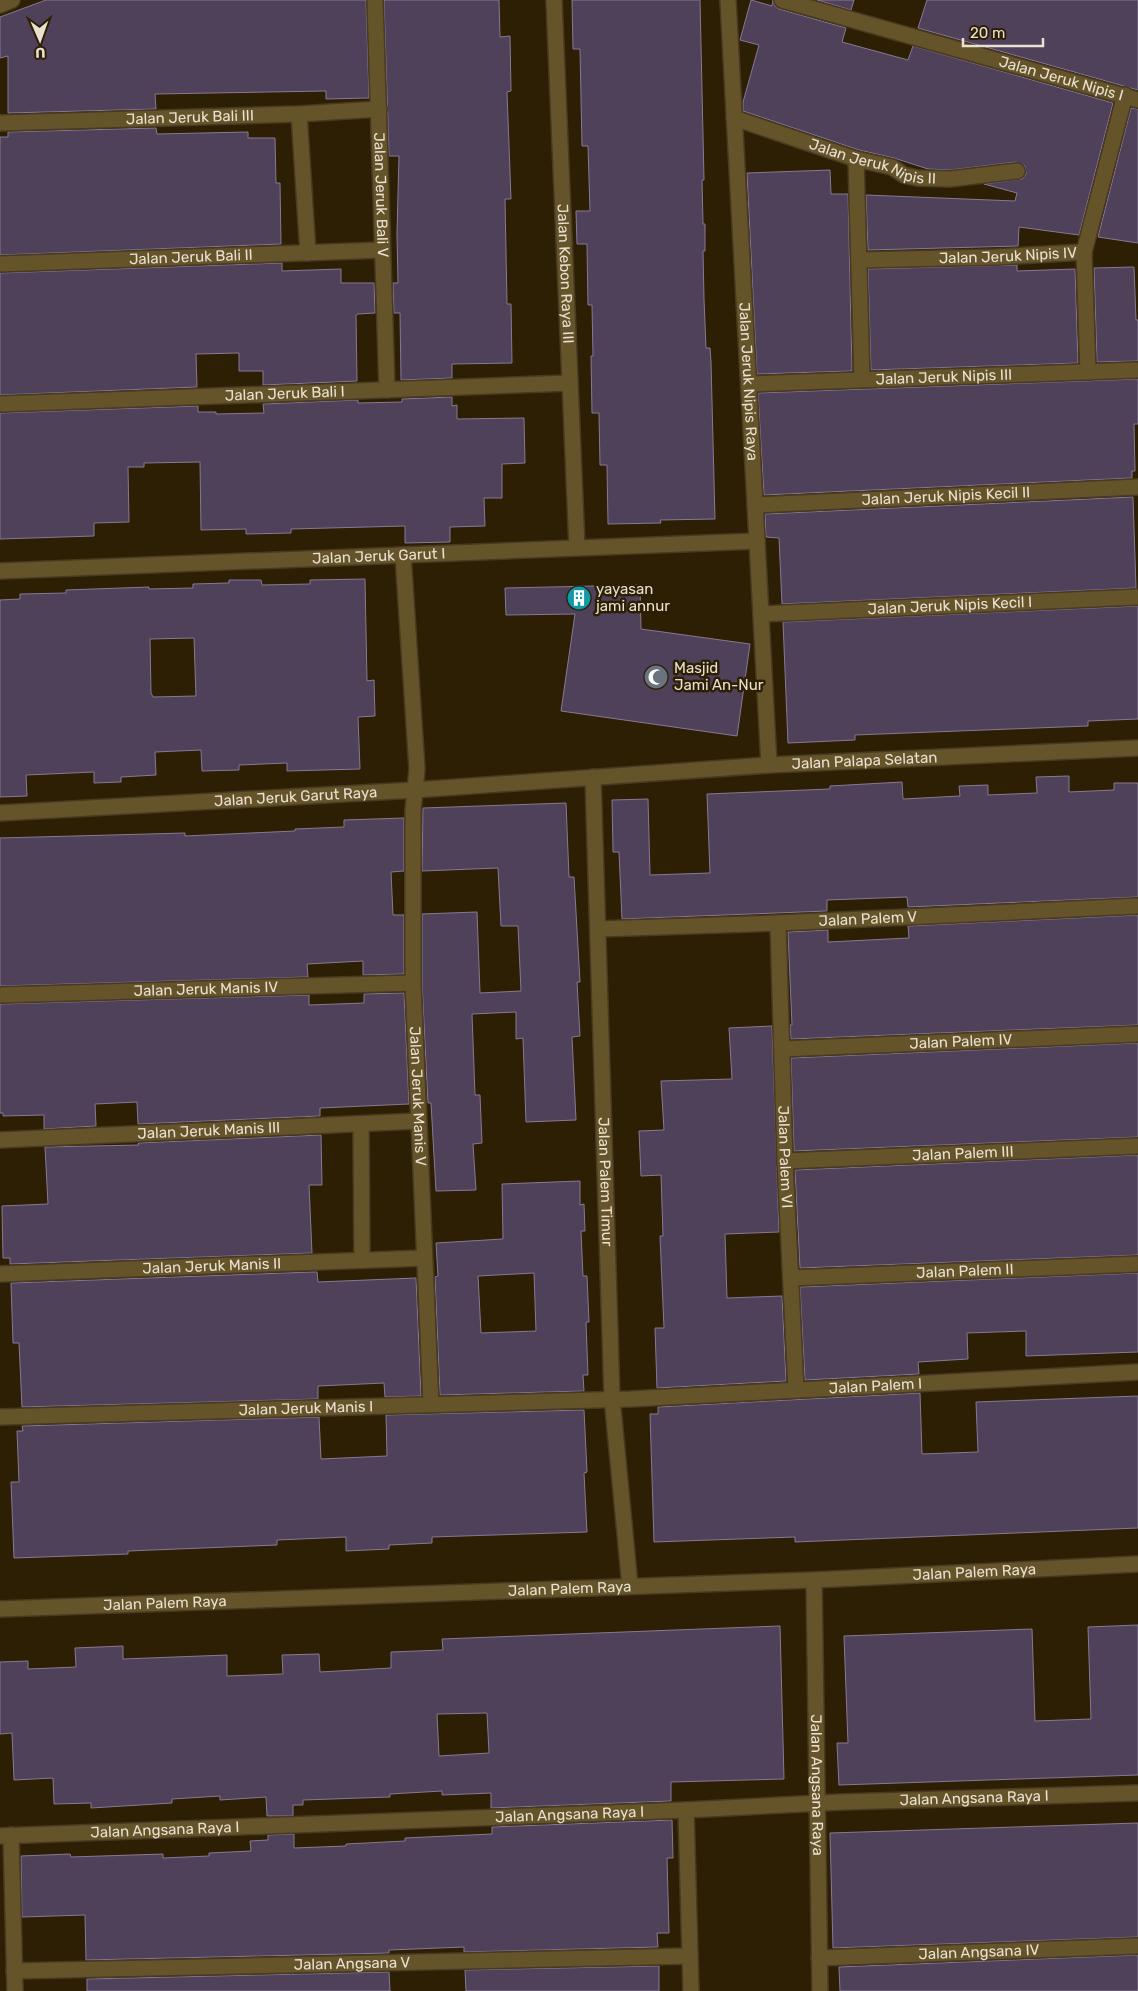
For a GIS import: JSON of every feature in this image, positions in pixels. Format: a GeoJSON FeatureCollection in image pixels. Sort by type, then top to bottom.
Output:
{"type":"FeatureCollection","features":[{"type":"Feature","properties":{"kind":"street"},"geometry":{"type":"LineString","coordinates":[[0,5],[12,0]]}},
{"type":"Feature","properties":{"kind":"street","name":"Jalan Jeruk Bali V"},"geometry":{"type":"LineString","coordinates":[[375,0],[387,390]]}},
{"type":"Feature","properties":{"kind":"street","name":"Jalan Kebon Raya III"},"geometry":{"type":"LineString","coordinates":[[554,0],[578,548]]}},
{"type":"Feature","properties":{"kind":"street","name":"Jalan Jeruk Nipis Raya"},"geometry":{"type":"LineString","coordinates":[[728,0],[768,765]]}},
{"type":"Feature","properties":{"kind":"street","name":"Jalan Jeruk Nipis I"},"geometry":{"type":"LineString","coordinates":[[782,0],[1131,98]]}},
{"type":"Feature","properties":{"kind":"street","name":"Jalan Jeruk Nipis IV"},"geometry":{"type":"LineString","coordinates":[[860,260],[996,257],[1084,252],[1131,98]]}},
{"type":"Feature","properties":{"kind":"street","name":"Jalan Jeruk Bali III"},"geometry":{"type":"LineString","coordinates":[[0,124],[299,114],[379,108]]}},
{"type":"Feature","properties":{"kind":"street"},"geometry":{"type":"LineString","coordinates":[[299,114],[308,254]]}},
{"type":"Feature","properties":{"kind":"street","name":"Jalan Jeruk Nipis II"},"geometry":{"type":"LineString","coordinates":[[734,118],[856,159],[892,167],[904,174],[917,178],[950,179],[1017,172]]}},
{"type":"Feature","properties":{"kind":"street"},"geometry":{"type":"LineString","coordinates":[[856,159],[862,378]]}},
{"type":"Feature","properties":{"kind":"street","name":"Jalan Jeruk Bali II"},"geometry":{"type":"LineString","coordinates":[[0,264],[382,250]]}},
{"type":"Feature","properties":{"kind":"street"},"geometry":{"type":"LineString","coordinates":[[1084,252],[1088,372]]}},
{"type":"Feature","properties":{"kind":"street","name":"Jalan Jeruk Nipis III"},"geometry":{"type":"LineString","coordinates":[[748,384],[862,378],[1138,370]]}},
{"type":"Feature","properties":{"kind":"street","name":"Jalan Jeruk Bali I"},"geometry":{"type":"LineString","coordinates":[[0,404],[570,383]]}},
{"type":"Feature","properties":{"kind":"street","name":"Jalan Jeruk Nipis Kecil II"},"geometry":{"type":"LineString","coordinates":[[755,505],[1138,487]]}},
{"type":"Feature","properties":{"kind":"street","name":"Jalan Jeruk Garut I"},"geometry":{"type":"LineString","coordinates":[[0,571],[757,541]]}},
{"type":"Feature","properties":{"kind":"street","name":"Jalan Jeruk Manis V"},"geometry":{"type":"LineString","coordinates":[[403,555],[417,769],[412,811],[413,983],[431,1404]]}},
{"type":"Feature","properties":{"kind":"street","name":"Jalan Jeruk Nipis Kecil I"},"geometry":{"type":"LineString","coordinates":[[761,614],[1138,597]]}},
{"type":"Feature","properties":{"kind":"street","name":"Jalan Palapa Selatan"},"geometry":{"type":"LineString","coordinates":[[593,777],[768,765],[1138,748]]}},
{"type":"Feature","properties":{"kind":"street","name":"Jalan Jeruk Garut Raya"},"geometry":{"type":"LineString","coordinates":[[0,813],[415,790],[593,777]]}},
{"type":"Feature","properties":{"kind":"street","name":"Jalan Palem Timur"},"geometry":{"type":"LineString","coordinates":[[593,777],[612,1398],[630,1586]]}},
{"type":"Feature","properties":{"kind":"street","name":"Jalan Palem V"},"geometry":{"type":"LineString","coordinates":[[598,929],[778,923],[1138,906]]}},
{"type":"Feature","properties":{"kind":"street","name":"Jalan Palem VI"},"geometry":{"type":"LineString","coordinates":[[778,923],[796,1390]]}},
{"type":"Feature","properties":{"kind":"street","name":"Jalan Jeruk Manis IV"},"geometry":{"type":"LineString","coordinates":[[0,995],[413,983]]}},
{"type":"Feature","properties":{"kind":"street","name":"Jalan Palem IV"},"geometry":{"type":"LineString","coordinates":[[782,1049],[1138,1034]]}},
{"type":"Feature","properties":{"kind":"street","name":"Jalan Jeruk Manis III"},"geometry":{"type":"LineString","coordinates":[[0,1140],[418,1122]]}},
{"type":"Feature","properties":{"kind":"street"},"geometry":{"type":"LineString","coordinates":[[361,1125],[362,1260]]}},
{"type":"Feature","properties":{"kind":"street","name":"Jalan Palem III"},"geometry":{"type":"LineString","coordinates":[[786,1161],[1138,1146]]}},
{"type":"Feature","properties":{"kind":"street","name":"Jalan Jeruk Manis II"},"geometry":{"type":"LineString","coordinates":[[0,1274],[424,1258]]}},
{"type":"Feature","properties":{"kind":"street","name":"Jalan Palem II"},"geometry":{"type":"LineString","coordinates":[[791,1278],[1138,1264]]}},
{"type":"Feature","properties":{"kind":"street","name":"Jalan Palem I"},"geometry":{"type":"LineString","coordinates":[[612,1398],[1138,1372]]}},
{"type":"Feature","properties":{"kind":"street","name":"Jalan Jeruk Manis I"},"geometry":{"type":"LineString","coordinates":[[0,1417],[612,1398]]}},
{"type":"Feature","properties":{"kind":"street","name":"Jalan Palem Raya"},"geometry":{"type":"LineString","coordinates":[[0,1605],[814,1580],[1138,1564]]}},
{"type":"Feature","properties":{"kind":"street","name":"Jalan Angsana Raya"},"geometry":{"type":"LineString","coordinates":[[814,1580],[820,1991]]}},
{"type":"Feature","properties":{"kind":"street","name":"Jalan Angsana Raya I"},"geometry":{"type":"LineString","coordinates":[[5,1835],[686,1810],[852,1802],[1138,1793]]}},
{"type":"Feature","properties":{"kind":"street"},"geometry":{"type":"LineString","coordinates":[[686,1810],[691,1991]]}},
{"type":"Feature","properties":{"kind":"street"},"geometry":{"type":"LineString","coordinates":[[5,1835],[15,1991]]}},
{"type":"Feature","properties":{"kind":"street","name":"Jalan Angsana IV"},"geometry":{"type":"LineString","coordinates":[[819,1958],[1138,1946]]}},
{"type":"Feature","properties":{"kind":"street","name":"Jalan Angsana V"},"geometry":{"type":"LineString","coordinates":[[14,1971],[690,1956]]}},
{"type":"Feature","properties":{"kind":"building"},"geometry":{"type":"Polygon","coordinates":[[[46,0],[366,0],[369,98],[326,99],[326,91],[155,94],[156,109],[8,113],[8,56],[0,58],[0,17],[46,0]]]}},
{"type":"Feature","properties":{"kind":"building"},"geometry":{"type":"Polygon","coordinates":[[[384,0],[499,0],[500,37],[510,36],[511,91],[507,92],[511,199],[505,199],[507,304],[511,304],[512,363],[452,364],[452,378],[401,380],[400,313],[394,313],[393,283],[398,283],[399,156],[389,156],[384,0]]]}},
{"type":"Feature","properties":{"kind":"building"},"geometry":{"type":"Polygon","coordinates":[[[572,0],[700,0],[704,180],[702,180],[703,224],[705,224],[705,251],[703,251],[704,299],[706,348],[710,348],[711,362],[715,519],[660,520],[661,523],[608,524],[607,465],[600,465],[599,413],[592,413],[592,305],[588,305],[587,244],[577,244],[576,211],[590,211],[588,146],[582,146],[580,49],[573,49],[572,0]]]}},
{"type":"Feature","properties":{"kind":"building"},"geometry":{"type":"Polygon","coordinates":[[[751,0],[772,6],[773,0],[775,6],[779,9],[846,28],[842,42],[908,60],[913,46],[1113,103],[1079,235],[1019,227],[1018,246],[868,250],[866,195],[1015,201],[1017,193],[984,184],[1022,179],[1026,174],[1025,166],[1016,162],[950,170],[928,169],[894,158],[859,150],[743,111],[743,102],[759,45],[740,40],[751,0]]]}},
{"type":"Feature","properties":{"kind":"building"},"geometry":{"type":"Polygon","coordinates":[[[817,0],[854,0],[851,10],[817,0]]]}},
{"type":"Feature","properties":{"kind":"building"},"geometry":{"type":"Polygon","coordinates":[[[927,0],[1138,0],[1138,90],[918,28],[927,0]]]}},
{"type":"Feature","properties":{"kind":"building"},"geometry":{"type":"Polygon","coordinates":[[[1131,108],[1138,109],[1138,243],[1098,237],[1131,108]]]}},
{"type":"Feature","properties":{"kind":"building"},"geometry":{"type":"Polygon","coordinates":[[[156,128],[157,134],[248,132],[248,138],[275,138],[276,183],[280,183],[281,244],[0,255],[0,137],[8,137],[8,132],[156,128]]]}},
{"type":"Feature","properties":{"kind":"building"},"geometry":{"type":"Polygon","coordinates":[[[830,170],[831,194],[848,194],[852,371],[757,374],[747,173],[830,170]]]}},
{"type":"Feature","properties":{"kind":"building"},"geometry":{"type":"Polygon","coordinates":[[[282,263],[282,271],[341,269],[341,283],[374,283],[375,313],[356,315],[357,381],[263,385],[263,371],[239,371],[239,353],[196,354],[197,387],[0,395],[0,273],[282,263]]]}},
{"type":"Feature","properties":{"kind":"building"},"geometry":{"type":"Polygon","coordinates":[[[1017,265],[1017,271],[1075,269],[1078,363],[871,370],[868,269],[1017,265]]]}},
{"type":"Feature","properties":{"kind":"building"},"geometry":{"type":"Polygon","coordinates":[[[1134,267],[1136,320],[1138,320],[1138,361],[1097,362],[1094,268],[1134,267]]]}},
{"type":"Feature","properties":{"kind":"building"},"geometry":{"type":"Polygon","coordinates":[[[1138,379],[1138,424],[1134,424],[1135,471],[1132,471],[1132,478],[764,495],[758,393],[1138,379]]]}},
{"type":"Feature","properties":{"kind":"building"},"geometry":{"type":"Polygon","coordinates":[[[452,397],[452,406],[457,405],[457,419],[524,418],[525,463],[502,464],[502,498],[484,498],[485,526],[450,527],[450,542],[405,543],[405,526],[291,529],[291,533],[246,534],[246,529],[201,530],[200,462],[144,463],[144,467],[128,467],[129,522],[94,523],[94,536],[0,539],[0,413],[198,406],[198,412],[216,412],[216,414],[264,413],[263,404],[358,400],[358,403],[402,402],[402,399],[452,397]]]}},
{"type":"Feature","properties":{"kind":"building"},"geometry":{"type":"Polygon","coordinates":[[[1133,497],[1136,588],[782,604],[779,538],[766,537],[765,514],[1133,497]]]}},
{"type":"Feature","properties":{"kind":"building"},"geometry":{"type":"Polygon","coordinates":[[[365,579],[367,681],[374,680],[375,716],[358,717],[360,769],[287,771],[287,763],[239,765],[239,770],[202,771],[201,750],[155,752],[156,775],[121,777],[121,782],[94,783],[94,772],[26,775],[27,796],[0,797],[0,600],[20,599],[20,594],[66,593],[66,590],[149,587],[149,589],[193,588],[193,584],[229,583],[229,580],[261,580],[262,585],[310,584],[310,580],[365,579]],[[194,638],[150,639],[151,693],[153,697],[196,696],[194,638]]]}},
{"type":"Feature","properties":{"kind":"building","name":"Masjid Jami An-Nur"},"geometry":{"type":"Polygon","coordinates":[[[640,585],[641,629],[750,644],[737,736],[561,711],[575,614],[506,615],[505,588],[640,585]]]}},
{"type":"Feature","properties":{"kind":"building"},"geometry":{"type":"Polygon","coordinates":[[[1138,606],[1138,719],[1088,721],[1088,726],[855,735],[855,740],[788,743],[783,622],[1138,606]]]}},
{"type":"Feature","properties":{"kind":"building"},"geometry":{"type":"Polygon","coordinates":[[[1069,776],[1069,792],[1114,790],[1114,783],[1138,783],[1138,897],[908,907],[907,897],[827,900],[827,911],[622,919],[619,852],[613,852],[612,800],[648,799],[650,875],[710,873],[707,794],[830,789],[830,786],[902,782],[903,799],[960,796],[959,786],[988,785],[988,795],[1037,793],[1036,777],[1069,776]]]}},
{"type":"Feature","properties":{"kind":"building"},"geometry":{"type":"Polygon","coordinates":[[[566,803],[569,877],[574,877],[580,982],[577,982],[580,1036],[572,1037],[576,1120],[526,1122],[523,1038],[516,1039],[516,1012],[472,1014],[475,1095],[480,1095],[482,1143],[473,1144],[476,1190],[436,1191],[431,1103],[428,1103],[422,983],[422,914],[477,912],[480,993],[521,991],[518,926],[501,926],[498,868],[422,871],[423,808],[566,803]]]}},
{"type":"Feature","properties":{"kind":"building"},"geometry":{"type":"Polygon","coordinates":[[[404,818],[404,871],[391,872],[393,915],[404,915],[404,974],[363,975],[363,961],[307,964],[308,977],[0,986],[0,838],[185,833],[185,836],[295,831],[295,829],[344,827],[344,820],[404,818]]]}},
{"type":"Feature","properties":{"kind":"building"},"geometry":{"type":"Polygon","coordinates":[[[1138,915],[1138,1025],[791,1039],[788,932],[828,930],[828,942],[909,938],[908,926],[1138,915]]]}},
{"type":"Feature","properties":{"kind":"building"},"geometry":{"type":"Polygon","coordinates":[[[404,993],[409,1104],[320,1108],[320,1116],[138,1124],[137,1102],[95,1104],[96,1126],[44,1129],[44,1115],[3,1116],[3,1113],[0,1113],[0,1004],[309,995],[309,1005],[364,1003],[364,994],[404,993]]]}},
{"type":"Feature","properties":{"kind":"building"},"geometry":{"type":"Polygon","coordinates":[[[772,1026],[779,1232],[725,1234],[727,1298],[782,1296],[786,1381],[657,1388],[655,1328],[664,1328],[660,1236],[663,1236],[661,1175],[641,1176],[639,1131],[664,1130],[661,1081],[732,1079],[729,1028],[772,1026]]]}},
{"type":"Feature","properties":{"kind":"building"},"geometry":{"type":"Polygon","coordinates":[[[1138,1043],[1138,1137],[794,1151],[791,1058],[1138,1043]]]}},
{"type":"Feature","properties":{"kind":"building"},"geometry":{"type":"Polygon","coordinates":[[[321,1135],[322,1185],[309,1185],[312,1253],[10,1264],[10,1258],[3,1258],[2,1206],[48,1204],[45,1147],[139,1145],[138,1143],[321,1135]]]}},
{"type":"Feature","properties":{"kind":"building"},"geometry":{"type":"Polygon","coordinates":[[[1138,1155],[1138,1255],[800,1268],[795,1170],[1138,1155]]]}},
{"type":"Feature","properties":{"kind":"building"},"geometry":{"type":"Polygon","coordinates":[[[580,1181],[580,1205],[584,1204],[585,1231],[581,1231],[583,1276],[587,1276],[589,1322],[586,1322],[588,1375],[583,1375],[584,1391],[440,1395],[435,1277],[438,1276],[436,1243],[503,1239],[502,1184],[580,1181]],[[534,1273],[478,1276],[481,1333],[536,1331],[534,1273]]]}},
{"type":"Feature","properties":{"kind":"building"},"geometry":{"type":"Polygon","coordinates":[[[317,1272],[318,1282],[416,1278],[421,1396],[385,1397],[384,1383],[318,1386],[318,1399],[22,1407],[19,1343],[13,1343],[11,1283],[317,1272]]]}},
{"type":"Feature","properties":{"kind":"building"},"geometry":{"type":"Polygon","coordinates":[[[1138,1273],[1138,1352],[1026,1356],[1026,1331],[967,1333],[968,1359],[918,1362],[919,1374],[805,1380],[800,1287],[1138,1273]]]}},
{"type":"Feature","properties":{"kind":"building"},"geometry":{"type":"Polygon","coordinates":[[[920,1393],[922,1454],[978,1452],[976,1402],[1138,1396],[1138,1528],[795,1542],[795,1537],[654,1542],[650,1414],[658,1414],[658,1407],[920,1393]]]}},
{"type":"Feature","properties":{"kind":"building"},"geometry":{"type":"Polygon","coordinates":[[[584,1410],[587,1472],[584,1473],[587,1532],[432,1537],[432,1543],[389,1545],[389,1549],[346,1551],[346,1537],[277,1540],[277,1545],[128,1551],[128,1554],[14,1558],[11,1482],[19,1482],[17,1431],[23,1431],[22,1426],[319,1417],[321,1459],[387,1456],[386,1415],[584,1410]]]}},
{"type":"Feature","properties":{"kind":"building"},"geometry":{"type":"Polygon","coordinates":[[[1138,1625],[1138,1775],[839,1785],[837,1743],[848,1743],[844,1636],[1032,1629],[1035,1721],[1091,1719],[1088,1627],[1138,1625]]]}},
{"type":"Feature","properties":{"kind":"building"},"geometry":{"type":"Polygon","coordinates":[[[780,1626],[784,1779],[671,1782],[671,1801],[491,1808],[491,1793],[442,1795],[442,1791],[390,1794],[390,1797],[303,1800],[303,1805],[293,1805],[293,1816],[267,1816],[266,1797],[220,1800],[220,1796],[172,1799],[172,1803],[91,1808],[91,1803],[54,1804],[53,1778],[14,1780],[12,1733],[0,1734],[0,1662],[28,1661],[28,1669],[76,1667],[75,1648],[123,1646],[123,1659],[227,1655],[227,1676],[283,1674],[282,1655],[319,1654],[320,1672],[391,1668],[391,1652],[443,1650],[442,1639],[780,1626]],[[487,1713],[437,1714],[439,1756],[489,1753],[487,1713]]]}},
{"type":"Feature","properties":{"kind":"building"},"geometry":{"type":"Polygon","coordinates":[[[672,1820],[673,1858],[667,1858],[669,1933],[657,1933],[658,1947],[464,1952],[464,1947],[389,1950],[389,1953],[86,1960],[85,1915],[22,1917],[21,1856],[70,1854],[71,1857],[163,1854],[163,1858],[209,1856],[209,1853],[251,1851],[250,1841],[268,1840],[268,1835],[294,1834],[294,1848],[405,1841],[405,1838],[492,1834],[492,1827],[672,1820]]]}},
{"type":"Feature","properties":{"kind":"building"},"geometry":{"type":"Polygon","coordinates":[[[1138,1823],[1138,1937],[833,1948],[830,1833],[1138,1823]]]}},
{"type":"Feature","properties":{"kind":"building"},"geometry":{"type":"Polygon","coordinates":[[[1138,1955],[1138,1991],[840,1991],[839,1967],[1138,1955]]]}},
{"type":"Feature","properties":{"kind":"building"},"geometry":{"type":"Polygon","coordinates":[[[659,1966],[659,1991],[466,1991],[465,1970],[659,1966]]]}},
{"type":"Feature","properties":{"kind":"building"},"geometry":{"type":"Polygon","coordinates":[[[389,1972],[390,1991],[87,1991],[87,1979],[389,1972]]]}},
{"type":"Feature","properties":{"kind":"place","name":"yayasan jami annur"},"geometry":{"type":"Point","coordinates":[579,598]}},
{"type":"Feature","properties":{"kind":"place","name":"Masjid Jami An-Nur"},"geometry":{"type":"Point","coordinates":[656,677]}}]}
